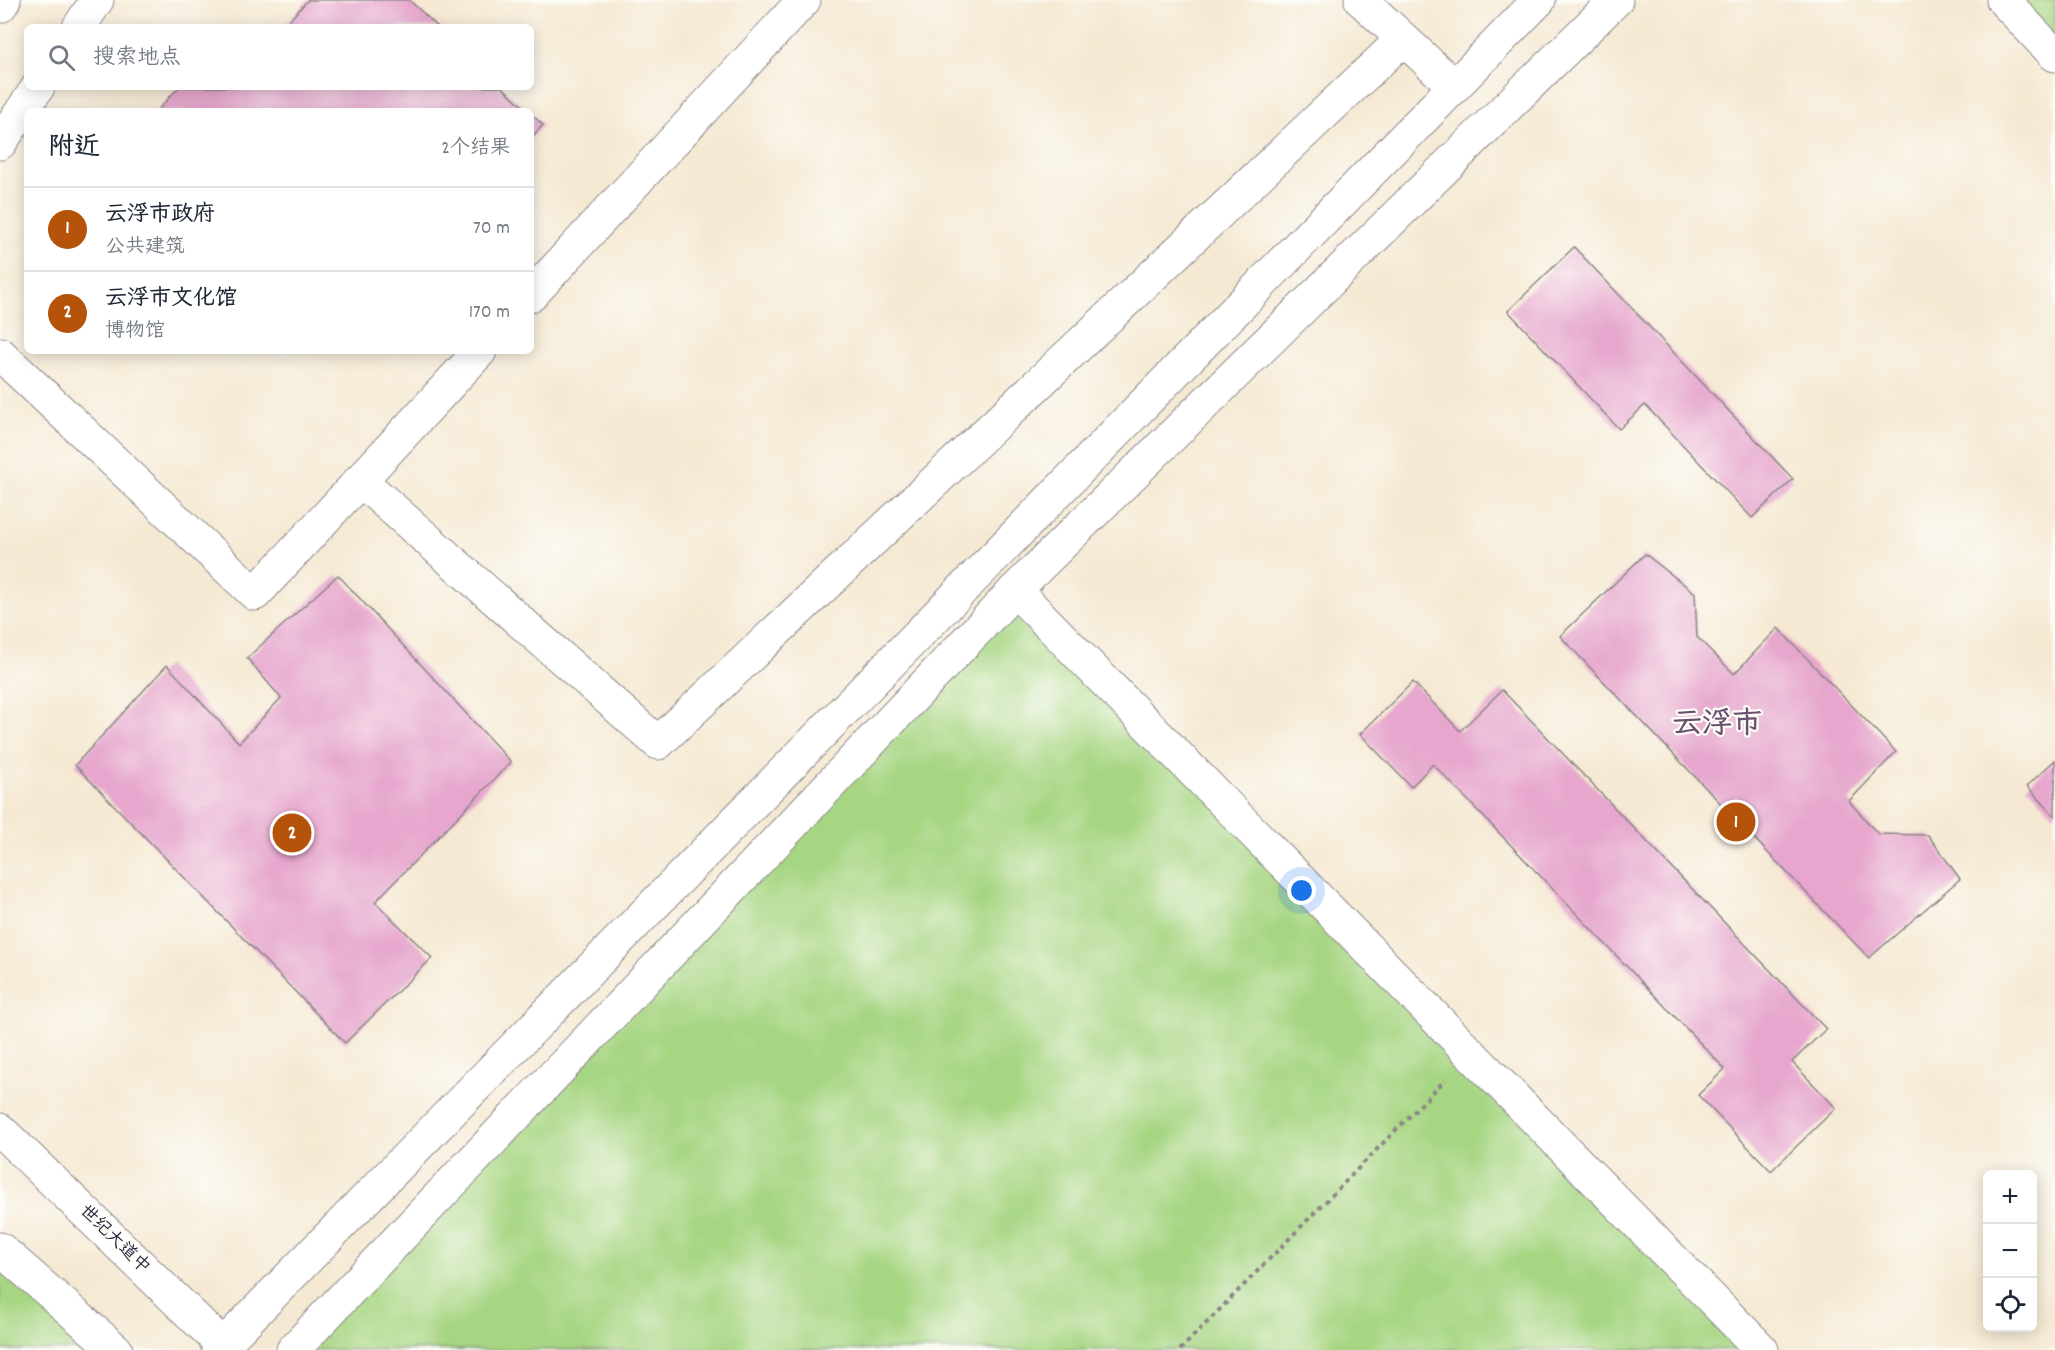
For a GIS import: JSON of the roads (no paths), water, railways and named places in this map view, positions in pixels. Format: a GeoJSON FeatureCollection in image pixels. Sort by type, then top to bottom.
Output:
{"type":"FeatureCollection","features":[{"type":"Feature","properties":{"kind":"street"},"geometry":{"type":"LineString","coordinates":[[0,6],[4,0]]}},
{"type":"Feature","properties":{"kind":"street"},"geometry":{"type":"LineString","coordinates":[[81,24],[98,0]]}},
{"type":"Feature","properties":{"kind":"street"},"geometry":{"type":"LineString","coordinates":[[534,292],[804,0]]}},
{"type":"Feature","properties":{"kind":"street"},"geometry":{"type":"LineString","coordinates":[[1361,0],[1453,85]]}},
{"type":"Feature","properties":{"kind":"street"},"geometry":{"type":"LineString","coordinates":[[223,1348],[1453,85],[1539,0]]}},
{"type":"Feature","properties":{"kind":"street"},"geometry":{"type":"LineString","coordinates":[[293,1350],[1015,590],[1616,0]]}},
{"type":"Feature","properties":{"kind":"street"},"geometry":{"type":"LineString","coordinates":[[2003,0],[2055,55]]}},
{"type":"Feature","properties":{"kind":"street"},"geometry":{"type":"LineString","coordinates":[[360,480],[658,743],[1403,39]]}},
{"type":"Feature","properties":{"kind":"street"},"geometry":{"type":"LineString","coordinates":[[0,143],[36,90]]}},
{"type":"Feature","properties":{"kind":"street"},"geometry":{"type":"LineString","coordinates":[[0,354],[255,594],[477,354]]}},
{"type":"Feature","properties":{"kind":"street"},"geometry":{"type":"LineString","coordinates":[[1015,590],[1762,1350]]}},
{"type":"Feature","properties":{"kind":"street","name":"世纪大道中"},"geometry":{"type":"LineString","coordinates":[[0,1130],[223,1348]]}},
{"type":"Feature","properties":{"kind":"street"},"geometry":{"type":"LineString","coordinates":[[0,1249],[116,1350]]}},
{"type":"Feature","properties":{"kind":"place","name":"云浮市政府"},"geometry":{"type":"Point","coordinates":[1736,822]}},
{"type":"Feature","properties":{"kind":"place","name":"云浮市文化馆"},"geometry":{"type":"Point","coordinates":[292,833]}},
{"type":"Feature","properties":{"kind":"district","name":"云浮市"},"geometry":{"type":"Point","coordinates":[1717,726]}}]}
